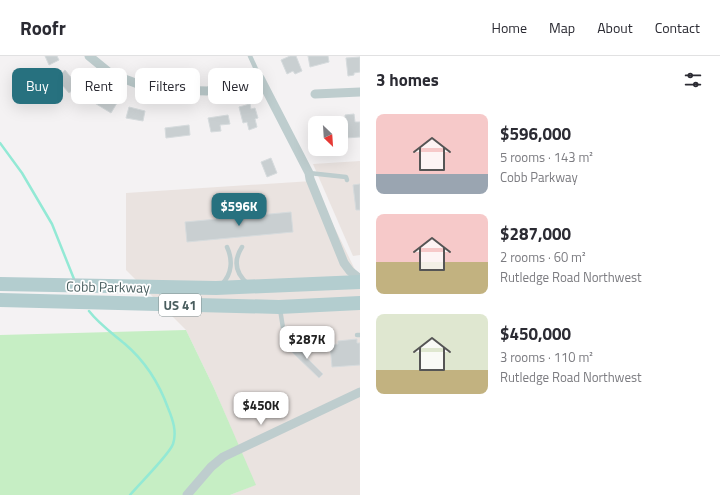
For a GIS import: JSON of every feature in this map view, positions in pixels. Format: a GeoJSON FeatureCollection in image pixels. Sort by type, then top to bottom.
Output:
{"type":"FeatureCollection","features":[{"type":"Feature","properties":{"kind":"main road","name":"Cobb Parkway"},"geometry":{"type":"LineString","coordinates":[[0,284],[216,288],[329,284],[360,280]]}},
{"type":"Feature","properties":{"kind":"main road","name":"Cobb Parkway"},"geometry":{"type":"LineString","coordinates":[[0,300],[279,307],[360,304]]}},
{"type":"Feature","properties":{"kind":"street"},"geometry":{"type":"LineString","coordinates":[[89,56],[111,74],[138,84],[173,90],[208,91]]}},
{"type":"Feature","properties":{"kind":"street"},"geometry":{"type":"LineString","coordinates":[[263,84],[309,172],[310,179],[344,263],[360,280]]}},
{"type":"Feature","properties":{"kind":"street"},"geometry":{"type":"LineString","coordinates":[[315,94],[360,92]]}},
{"type":"Feature","properties":{"kind":"street"},"geometry":{"type":"LineString","coordinates":[[329,284],[339,275],[344,263]]}},
{"type":"Feature","properties":{"kind":"street"},"geometry":{"type":"LineString","coordinates":[[187,495],[223,457],[360,392]]}},
{"type":"Feature","properties":{"kind":"lane"},"geometry":{"type":"LineString","coordinates":[[250,56],[255,68]]}},
{"type":"Feature","properties":{"kind":"lane"},"geometry":{"type":"LineString","coordinates":[[309,172],[346,177],[347,180]]}},
{"type":"Feature","properties":{"kind":"lane"},"geometry":{"type":"LineString","coordinates":[[216,288],[222,284],[229,275],[231,256],[227,247]]}},
{"type":"Feature","properties":{"kind":"lane"},"geometry":{"type":"LineString","coordinates":[[242,247],[237,256],[237,271],[241,278],[253,287]]}},
{"type":"Feature","properties":{"kind":"lane"},"geometry":{"type":"LineString","coordinates":[[279,307],[282,328],[293,337],[316,346]]}},
{"type":"Feature","properties":{"kind":"shaded area"},"geometry":{"type":"Polygon","coordinates":[[[360,161],[360,255],[353,256],[313,164],[360,161]]]}},
{"type":"Feature","properties":{"kind":"shaded area"},"geometry":{"type":"Polygon","coordinates":[[[312,181],[360,280],[360,495],[230,495],[255,485],[214,388],[186,330],[126,270],[126,193],[312,181]]]}},
{"type":"Feature","properties":{"kind":"green space"},"geometry":{"type":"Polygon","coordinates":[[[186,330],[214,388],[256,485],[230,495],[0,495],[0,335],[186,330]]]}},
{"type":"Feature","properties":{"kind":"building"},"geometry":{"type":"Polygon","coordinates":[[[45,56],[57,56],[59,60],[49,65],[45,56]]]}},
{"type":"Feature","properties":{"kind":"building"},"geometry":{"type":"Polygon","coordinates":[[[290,56],[296,56],[302,71],[295,74],[293,71],[287,74],[281,60],[290,56]]]}},
{"type":"Feature","properties":{"kind":"building"},"geometry":{"type":"Polygon","coordinates":[[[308,56],[328,56],[329,62],[310,67],[308,56]]]}},
{"type":"Feature","properties":{"kind":"building"},"geometry":{"type":"Polygon","coordinates":[[[360,57],[360,72],[348,76],[346,58],[360,57]]]}},
{"type":"Feature","properties":{"kind":"building"},"geometry":{"type":"Polygon","coordinates":[[[65,70],[71,77],[71,91],[69,93],[63,86],[63,72],[65,70]]]}},
{"type":"Feature","properties":{"kind":"building"},"geometry":{"type":"Polygon","coordinates":[[[96,104],[116,104],[111,113],[96,104]]]}},
{"type":"Feature","properties":{"kind":"building"},"geometry":{"type":"Polygon","coordinates":[[[250,104],[251,109],[255,108],[258,118],[255,119],[257,127],[249,130],[247,122],[243,123],[239,107],[250,104]]]}},
{"type":"Feature","properties":{"kind":"building"},"geometry":{"type":"Polygon","coordinates":[[[129,107],[145,111],[143,121],[126,118],[129,107]]]}},
{"type":"Feature","properties":{"kind":"building"},"geometry":{"type":"Polygon","coordinates":[[[354,114],[355,122],[360,122],[360,137],[348,138],[348,116],[345,115],[354,114]]]}},
{"type":"Feature","properties":{"kind":"building"},"geometry":{"type":"Polygon","coordinates":[[[228,115],[230,124],[220,125],[221,131],[211,132],[208,118],[228,115]]]}},
{"type":"Feature","properties":{"kind":"building"},"geometry":{"type":"Polygon","coordinates":[[[189,125],[190,135],[166,138],[165,128],[189,125]]]}},
{"type":"Feature","properties":{"kind":"building"},"geometry":{"type":"Polygon","coordinates":[[[271,158],[277,173],[267,177],[261,162],[271,158]]]}},
{"type":"Feature","properties":{"kind":"building"},"geometry":{"type":"Polygon","coordinates":[[[360,184],[360,210],[356,210],[353,185],[360,184]]]}},
{"type":"Feature","properties":{"kind":"building"},"geometry":{"type":"Polygon","coordinates":[[[291,212],[293,232],[187,242],[185,222],[291,212]]]}},
{"type":"Feature","properties":{"kind":"building"},"geometry":{"type":"Polygon","coordinates":[[[357,339],[357,343],[360,343],[360,365],[332,367],[330,345],[338,344],[338,341],[357,339]]]}},
{"type":"Feature","properties":{"kind":"building"},"geometry":{"type":"Polygon","coordinates":[[[299,345],[310,355],[307,358],[323,374],[319,378],[292,352],[299,345]]]}},
{"type":"Feature","properties":{"kind":"waterway"},"geometry":{"type":"LineString","coordinates":[[0,143],[22,173],[52,224],[74,279]]}},
{"type":"Feature","properties":{"kind":"waterway"},"geometry":{"type":"LineString","coordinates":[[89,311],[101,324],[133,351],[151,373],[170,412],[174,426],[175,435],[170,449],[130,495]]}}]}
